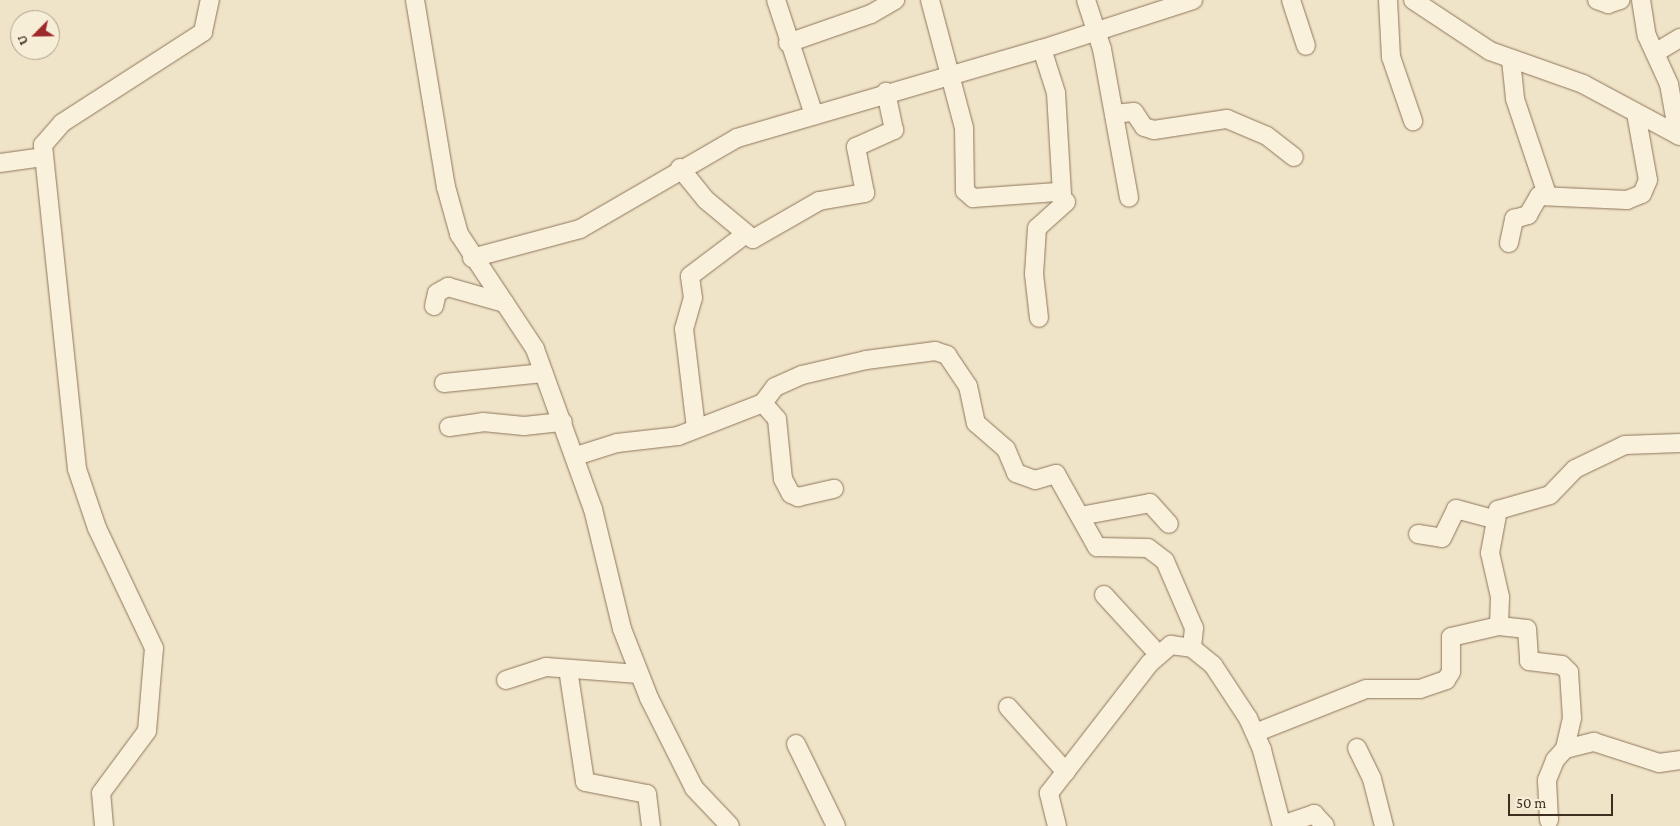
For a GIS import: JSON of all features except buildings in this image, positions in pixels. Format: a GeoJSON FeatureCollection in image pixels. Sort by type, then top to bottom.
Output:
{"type":"FeatureCollection","features":[{"type":"Feature","properties":{"kind":"street"},"geometry":{"type":"LineString","coordinates":[[104,826],[101,793],[147,731],[154,648],[97,528],[78,469],[43,145],[52,130],[203,32],[210,0]]}},
{"type":"Feature","properties":{"kind":"street"},"geometry":{"type":"LineString","coordinates":[[415,0],[446,187],[459,234],[472,258],[523,326],[544,373],[576,456],[622,629],[639,674],[694,788],[730,826]]}},
{"type":"Feature","properties":{"kind":"street"},"geometry":{"type":"LineString","coordinates":[[776,0],[788,43],[813,112]]}},
{"type":"Feature","properties":{"kind":"street"},"geometry":{"type":"LineString","coordinates":[[788,43],[871,14],[895,0]]}},
{"type":"Feature","properties":{"kind":"street"},"geometry":{"type":"LineString","coordinates":[[930,0],[952,73],[964,128],[963,183],[969,196],[1062,194]]}},
{"type":"Feature","properties":{"kind":"street"},"geometry":{"type":"LineString","coordinates":[[1086,0],[1094,32],[1102,49],[1130,198]]}},
{"type":"Feature","properties":{"kind":"street"},"geometry":{"type":"LineString","coordinates":[[472,258],[580,229],[680,168],[737,138],[813,112],[1042,49],[1193,0]]}},
{"type":"Feature","properties":{"kind":"street"},"geometry":{"type":"LineString","coordinates":[[1292,0],[1306,46]]}},
{"type":"Feature","properties":{"kind":"street"},"geometry":{"type":"LineString","coordinates":[[1388,0],[1391,57],[1413,121]]}},
{"type":"Feature","properties":{"kind":"street"},"geometry":{"type":"LineString","coordinates":[[1413,0],[1490,51],[1583,84],[1679,135]]}},
{"type":"Feature","properties":{"kind":"street"},"geometry":{"type":"LineString","coordinates":[[1597,0],[1608,4],[1620,0]]}},
{"type":"Feature","properties":{"kind":"street"},"geometry":{"type":"LineString","coordinates":[[1641,0],[1655,52],[1676,100],[1679,135]]}},
{"type":"Feature","properties":{"kind":"street"},"geometry":{"type":"LineString","coordinates":[[1655,52],[1680,38]]}},
{"type":"Feature","properties":{"kind":"street"},"geometry":{"type":"LineString","coordinates":[[1039,318],[1034,274],[1037,228],[1065,206],[1062,194],[1056,93],[1042,49]]}},
{"type":"Feature","properties":{"kind":"street"},"geometry":{"type":"LineString","coordinates":[[1512,60],[1515,99],[1546,194]]}},
{"type":"Feature","properties":{"kind":"street"},"geometry":{"type":"LineString","coordinates":[[680,168],[698,192],[744,236],[753,239],[819,202],[865,193],[857,144],[894,130],[886,92]]}},
{"type":"Feature","properties":{"kind":"street"},"geometry":{"type":"LineString","coordinates":[[1114,114],[1134,112],[1144,127],[1154,130],[1227,119],[1267,136],[1294,157]]}},
{"type":"Feature","properties":{"kind":"street"},"geometry":{"type":"LineString","coordinates":[[1509,243],[1514,218],[1528,215],[1535,198],[1546,194],[1627,200],[1642,194],[1648,180],[1636,113]]}},
{"type":"Feature","properties":{"kind":"street"},"geometry":{"type":"LineString","coordinates":[[0,163],[44,157]]}},
{"type":"Feature","properties":{"kind":"street"},"geometry":{"type":"LineString","coordinates":[[696,428],[684,329],[694,298],[690,276],[744,236]]}},
{"type":"Feature","properties":{"kind":"street"},"geometry":{"type":"LineString","coordinates":[[434,306],[437,293],[448,287],[505,303]]}},
{"type":"Feature","properties":{"kind":"street"},"geometry":{"type":"LineString","coordinates":[[576,456],[617,443],[678,436],[763,403],[776,387],[802,376],[866,360],[941,352],[956,364],[968,386],[976,423],[1006,449],[1016,473],[1035,480],[1056,474],[1097,547],[1148,548],[1165,561],[1194,628],[1192,648]]}},
{"type":"Feature","properties":{"kind":"street"},"geometry":{"type":"LineString","coordinates":[[444,383],[544,373]]}},
{"type":"Feature","properties":{"kind":"street"},"geometry":{"type":"LineString","coordinates":[[763,403],[777,419],[784,479],[791,494],[798,497],[834,489]]}},
{"type":"Feature","properties":{"kind":"street"},"geometry":{"type":"LineString","coordinates":[[449,427],[483,422],[524,426],[563,422]]}},
{"type":"Feature","properties":{"kind":"street"},"geometry":{"type":"LineString","coordinates":[[1499,626],[1500,596],[1490,554],[1493,519],[1498,510],[1512,503],[1550,495],[1580,465],[1625,446],[1680,443]]}},
{"type":"Feature","properties":{"kind":"street"},"geometry":{"type":"LineString","coordinates":[[1080,516],[1150,503],[1169,524]]}},
{"type":"Feature","properties":{"kind":"street"},"geometry":{"type":"LineString","coordinates":[[1418,534],[1442,538],[1456,509],[1493,519]]}},
{"type":"Feature","properties":{"kind":"street"},"geometry":{"type":"LineString","coordinates":[[1104,595],[1158,654]]}},
{"type":"Feature","properties":{"kind":"street"},"geometry":{"type":"LineString","coordinates":[[1255,733],[1366,689],[1420,689],[1446,680],[1451,672],[1451,637],[1499,626],[1527,629],[1529,662],[1562,665],[1569,672],[1572,718],[1566,749]]}},
{"type":"Feature","properties":{"kind":"street"},"geometry":{"type":"LineString","coordinates":[[1057,826],[1049,792],[1158,654],[1171,645],[1192,648],[1221,676],[1255,733],[1284,825],[1314,814],[1325,826]]}},
{"type":"Feature","properties":{"kind":"street"},"geometry":{"type":"LineString","coordinates":[[506,680],[546,668],[568,669],[592,674],[639,674]]}},
{"type":"Feature","properties":{"kind":"street"},"geometry":{"type":"LineString","coordinates":[[568,669],[585,782],[647,794],[651,826]]}},
{"type":"Feature","properties":{"kind":"street"},"geometry":{"type":"LineString","coordinates":[[1008,707],[1066,772]]}},
{"type":"Feature","properties":{"kind":"street"},"geometry":{"type":"LineString","coordinates":[[1549,820],[1547,780],[1555,760],[1566,749],[1594,742],[1659,763],[1680,760]]}},
{"type":"Feature","properties":{"kind":"street"},"geometry":{"type":"LineString","coordinates":[[796,744],[836,826]]}},
{"type":"Feature","properties":{"kind":"street"},"geometry":{"type":"LineString","coordinates":[[1357,748],[1372,779],[1384,826]]}}]}
